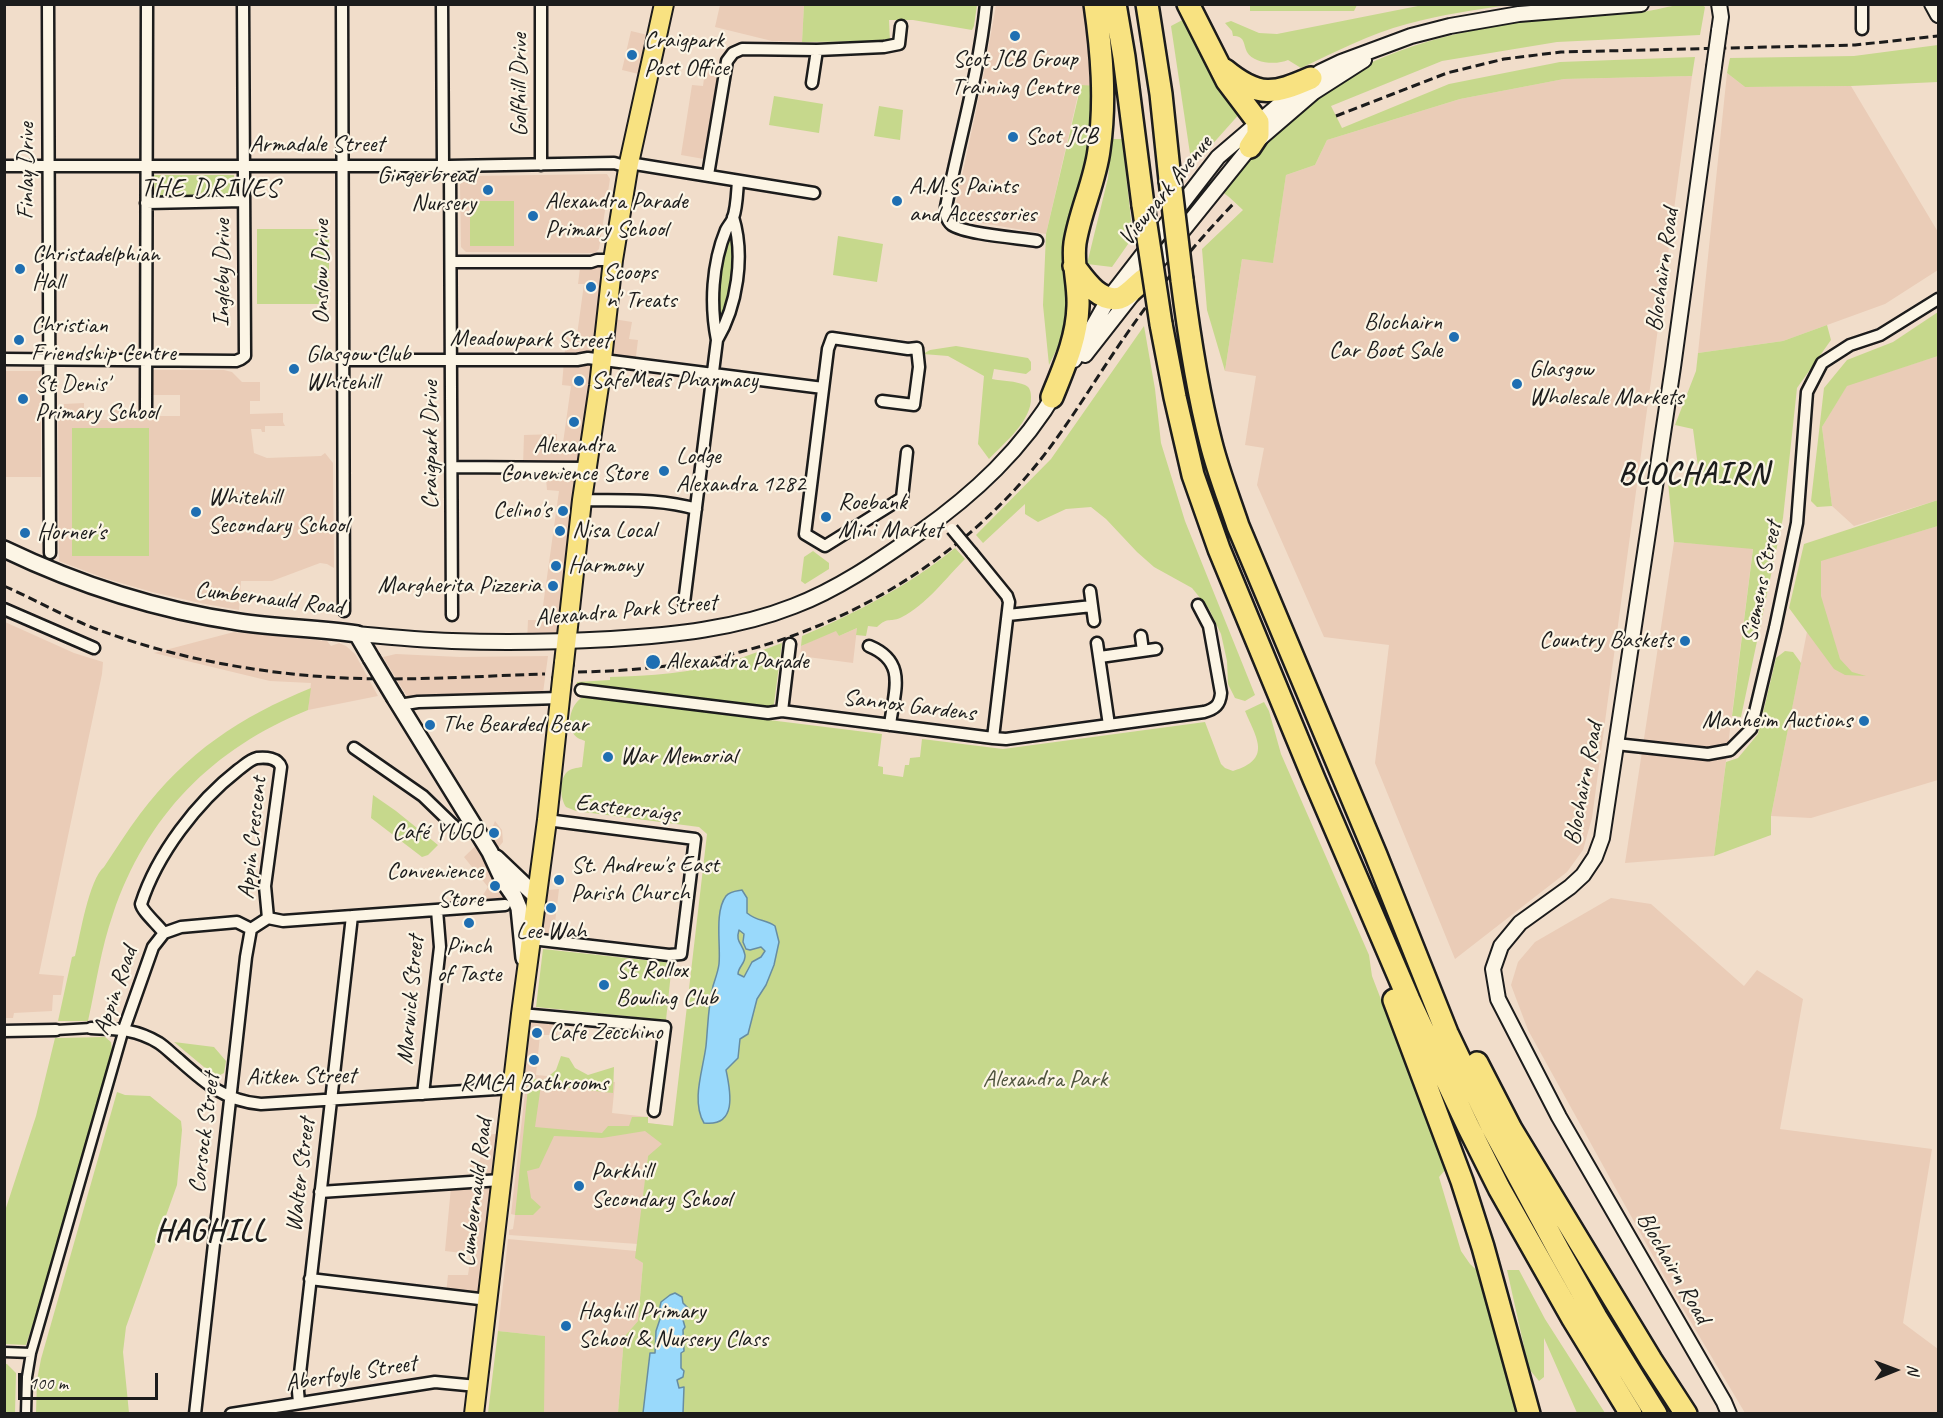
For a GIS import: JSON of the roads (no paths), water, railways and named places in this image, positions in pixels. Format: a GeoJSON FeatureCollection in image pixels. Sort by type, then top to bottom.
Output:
{"type":"FeatureCollection","features":[{"type":"Feature","properties":{"kind":"highway"},"geometry":{"type":"LineString","coordinates":[[1052,397],[1074,345],[1078,305],[1074,265],[1076,241],[1099,151],[1102,122],[1102,61],[1095,4]]}},
{"type":"Feature","properties":{"kind":"highway"},"geometry":{"type":"LineString","coordinates":[[1115,4],[1161,324],[1193,476],[1219,549],[1314,779],[1409,1000],[1467,1126],[1535,1253],[1605,1374],[1631,1413]]}},
{"type":"Feature","properties":{"kind":"highway"},"geometry":{"type":"LineString","coordinates":[[1147,4],[1161,94],[1182,280],[1199,391],[1211,445],[1238,526],[1376,855],[1447,1033],[1488,1118],[1553,1241],[1596,1317],[1656,1413]]}},
{"type":"Feature","properties":{"kind":"highway"},"geometry":{"type":"LineString","coordinates":[[1188,4],[1215,62],[1258,122],[1258,135],[1250,147]]}},
{"type":"Feature","properties":{"kind":"highway"},"geometry":{"type":"LineString","coordinates":[[1215,62],[1240,81],[1260,89],[1284,90],[1311,78]]}},
{"type":"Feature","properties":{"kind":"highway"},"geometry":{"type":"LineString","coordinates":[[1074,265],[1089,287],[1109,298],[1121,298],[1143,280]]}},
{"type":"Feature","properties":{"kind":"highway"},"geometry":{"type":"LineString","coordinates":[[1314,779],[1462,1181],[1483,1247],[1529,1413]]}},
{"type":"Feature","properties":{"kind":"highway"},"geometry":{"type":"LineString","coordinates":[[1376,855],[1472,1053],[1512,1129],[1639,1341],[1686,1413]]}},
{"type":"Feature","properties":{"kind":"main road"},"geometry":{"type":"LineString","coordinates":[[537,897],[582,500],[599,386],[613,260],[628,165],[664,4]]}},
{"type":"Feature","properties":{"kind":"main road","name":"Cumbernauld Road"},"geometry":{"type":"LineString","coordinates":[[4,549],[68,577],[146,604],[242,622],[357,634],[489,852],[510,900],[519,908],[527,978]]}},
{"type":"Feature","properties":{"kind":"main road","name":"Cumbernauld Road"},"geometry":{"type":"LineString","coordinates":[[474,1413],[537,897],[489,852]]}},
{"type":"Feature","properties":{"kind":"street","name":"Finlay Drive"},"geometry":{"type":"LineString","coordinates":[[48,4],[50,553]]}},
{"type":"Feature","properties":{"kind":"street"},"geometry":{"type":"LineString","coordinates":[[146,411],[147,4]]}},
{"type":"Feature","properties":{"kind":"street","name":"Ingleby Drive"},"geometry":{"type":"LineString","coordinates":[[146,361],[241,359],[244,356],[243,4]]}},
{"type":"Feature","properties":{"kind":"street","name":"Onslow Drive"},"geometry":{"type":"LineString","coordinates":[[342,4],[344,611]]}},
{"type":"Feature","properties":{"kind":"street","name":"Craigpark Drive"},"geometry":{"type":"LineString","coordinates":[[442,4],[451,262],[452,615]]}},
{"type":"Feature","properties":{"kind":"street","name":"Golfhill Drive"},"geometry":{"type":"LineString","coordinates":[[541,4],[541,165]]}},
{"type":"Feature","properties":{"kind":"street"},"geometry":{"type":"LineString","coordinates":[[986,4],[976,64],[950,185],[946,216],[949,222],[963,230],[1037,241]]}},
{"type":"Feature","properties":{"kind":"street","name":"Viewpark Avenue"},"geometry":{"type":"LineString","coordinates":[[942,516],[996,470],[1029,433],[1109,298],[1218,157],[1311,78],[1341,62],[1431,31],[1540,12],[1641,4]]}},
{"type":"Feature","properties":{"kind":"street","name":"Blochairn Road"},"geometry":{"type":"LineString","coordinates":[[1719,4],[1721,17],[1672,367],[1602,838],[1595,856],[1583,875],[1520,923],[1501,946],[1493,969],[1498,999],[1559,1117],[1729,1413]]}},
{"type":"Feature","properties":{"kind":"street"},"geometry":{"type":"LineString","coordinates":[[1862,4],[1862,29]]}},
{"type":"Feature","properties":{"kind":"street"},"geometry":{"type":"LineString","coordinates":[[1932,4],[1938,15]]}},
{"type":"Feature","properties":{"kind":"street"},"geometry":{"type":"LineString","coordinates":[[708,175],[727,61],[733,53],[742,49],[817,50],[884,47],[899,44],[901,26]]}},
{"type":"Feature","properties":{"kind":"street","name":"Viewpark Avenue"},"geometry":{"type":"LineString","coordinates":[[1052,397],[1250,147],[1314,92],[1392,44]]}},
{"type":"Feature","properties":{"kind":"street"},"geometry":{"type":"LineString","coordinates":[[812,82],[817,50]]}},
{"type":"Feature","properties":{"kind":"street","name":"Armadale Street"},"geometry":{"type":"LineString","coordinates":[[4,166],[447,166],[615,163],[708,175],[814,193]]}},
{"type":"Feature","properties":{"kind":"street"},"geometry":{"type":"LineString","coordinates":[[684,603],[717,340],[714,323],[714,280],[721,246],[733,218],[738,181]]}},
{"type":"Feature","properties":{"kind":"street"},"geometry":{"type":"LineString","coordinates":[[146,202],[244,201]]}},
{"type":"Feature","properties":{"kind":"street"},"geometry":{"type":"LineString","coordinates":[[717,340],[725,327],[738,269],[737,231],[733,218]]}},
{"type":"Feature","properties":{"kind":"street"},"geometry":{"type":"LineString","coordinates":[[451,262],[613,260]]}},
{"type":"Feature","properties":{"kind":"street","name":"Siemens Street"},"geometry":{"type":"LineString","coordinates":[[1616,744],[1708,754],[1730,750],[1751,729],[1797,523],[1807,392],[1822,363],[1850,345],[1880,335],[1938,299]]}},
{"type":"Feature","properties":{"kind":"street"},"geometry":{"type":"LineString","coordinates":[[882,401],[914,405],[919,367],[917,348],[908,349],[832,338],[828,349],[806,534],[825,546],[902,498],[907,452]]}},
{"type":"Feature","properties":{"kind":"street","name":"Meadowpark Street"},"geometry":{"type":"LineString","coordinates":[[343,360],[576,360],[588,358],[823,388]]}},
{"type":"Feature","properties":{"kind":"street"},"geometry":{"type":"LineString","coordinates":[[4,359],[146,361]]}},
{"type":"Feature","properties":{"kind":"street"},"geometry":{"type":"LineString","coordinates":[[452,467],[586,468]]}},
{"type":"Feature","properties":{"kind":"street"},"geometry":{"type":"LineString","coordinates":[[582,500],[604,499],[679,504],[696,509]]}},
{"type":"Feature","properties":{"kind":"street"},"geometry":{"type":"LineString","coordinates":[[942,516],[1007,597],[1010,608],[993,738]]}},
{"type":"Feature","properties":{"kind":"street","name":"Alexandra Park Street"},"geometry":{"type":"LineString","coordinates":[[357,634],[452,641],[566,641],[640,637],[706,630],[743,622],[794,606],[835,587],[860,573],[942,516]]}},
{"type":"Feature","properties":{"kind":"street"},"geometry":{"type":"LineString","coordinates":[[1090,591],[1094,621]]}},
{"type":"Feature","properties":{"kind":"street","name":"Sannox Gardens"},"geometry":{"type":"LineString","coordinates":[[582,690],[768,713],[782,711],[1006,739],[1109,725],[1211,710],[1216,707],[1221,693],[1209,626],[1198,605]]}},
{"type":"Feature","properties":{"kind":"street"},"geometry":{"type":"LineString","coordinates":[[1008,615],[1092,606]]}},
{"type":"Feature","properties":{"kind":"street"},"geometry":{"type":"LineString","coordinates":[[4,609],[94,648]]}},
{"type":"Feature","properties":{"kind":"street"},"geometry":{"type":"LineString","coordinates":[[1141,636],[1143,651]]}},
{"type":"Feature","properties":{"kind":"street"},"geometry":{"type":"LineString","coordinates":[[1097,643],[1109,725]]}},
{"type":"Feature","properties":{"kind":"street"},"geometry":{"type":"LineString","coordinates":[[782,711],[790,645]]}},
{"type":"Feature","properties":{"kind":"street"},"geometry":{"type":"LineString","coordinates":[[869,646],[880,650],[894,666],[896,677],[890,725]]}},
{"type":"Feature","properties":{"kind":"street"},"geometry":{"type":"LineString","coordinates":[[1100,657],[1156,649]]}},
{"type":"Feature","properties":{"kind":"street"},"geometry":{"type":"LineString","coordinates":[[397,701],[418,702],[562,680]]}},
{"type":"Feature","properties":{"kind":"street"},"geometry":{"type":"LineString","coordinates":[[354,748],[423,796],[455,827],[464,832],[475,829]]}},
{"type":"Feature","properties":{"kind":"street","name":"Appin Crescent"},"geometry":{"type":"LineString","coordinates":[[164,933],[142,910],[141,904],[164,855],[197,809],[223,782],[257,758],[278,761],[282,771],[265,886],[268,918]]}},
{"type":"Feature","properties":{"kind":"street","name":"Eastercraigs"},"geometry":{"type":"LineString","coordinates":[[532,939],[669,955],[681,954],[695,839],[547,820]]}},
{"type":"Feature","properties":{"kind":"street"},"geometry":{"type":"LineString","coordinates":[[251,929],[268,918],[283,921],[437,910],[510,900]]}},
{"type":"Feature","properties":{"kind":"street","name":"Marwick Street"},"geometry":{"type":"LineString","coordinates":[[423,1094],[440,947],[437,910]]}},
{"type":"Feature","properties":{"kind":"street","name":"Walter Street"},"geometry":{"type":"LineString","coordinates":[[299,1403],[298,1391],[310,1279],[352,916]]}},
{"type":"Feature","properties":{"kind":"street","name":"Appin Road"},"geometry":{"type":"LineString","coordinates":[[26,1413],[27,1377],[31,1353],[124,1029],[153,946],[164,933],[181,927],[237,922],[251,929]]}},
{"type":"Feature","properties":{"kind":"street","name":"Corsock Street"},"geometry":{"type":"LineString","coordinates":[[195,1413],[251,929]]}},
{"type":"Feature","properties":{"kind":"street"},"geometry":{"type":"LineString","coordinates":[[521,1014],[665,1027],[654,1112]]}},
{"type":"Feature","properties":{"kind":"street","name":"Aitken Street"},"geometry":{"type":"LineString","coordinates":[[4,1031],[124,1029],[160,1044],[217,1091],[230,1098],[249,1103],[512,1088]]}},
{"type":"Feature","properties":{"kind":"street"},"geometry":{"type":"LineString","coordinates":[[320,1192],[501,1180]]}},
{"type":"Feature","properties":{"kind":"street"},"geometry":{"type":"LineString","coordinates":[[310,1279],[488,1300]]}},
{"type":"Feature","properties":{"kind":"street"},"geometry":{"type":"LineString","coordinates":[[4,1352],[31,1353]]}},
{"type":"Feature","properties":{"kind":"street","name":"Aberfoyle Street"},"geometry":{"type":"LineString","coordinates":[[231,1413],[435,1382],[477,1386]]}},
{"type":"Feature","properties":{"kind":"water"},"geometry":{"type":"Polygon","coordinates":[[[742,890],[747,898],[747,913],[775,926],[779,942],[774,965],[757,999],[748,1034],[740,1039],[738,1058],[726,1070],[730,1098],[727,1114],[715,1123],[704,1123],[698,1105],[698,1095],[710,1001],[719,964],[720,911],[726,896],[731,892],[742,890]],[[739,930],[738,938],[745,958],[738,974],[744,977],[752,962],[761,957],[765,951],[761,947],[746,949],[743,942],[744,934],[739,930]]]}},
{"type":"Feature","properties":{"kind":"water"},"geometry":{"type":"Polygon","coordinates":[[[675,1293],[682,1297],[683,1303],[689,1309],[683,1320],[684,1351],[681,1353],[681,1368],[684,1371],[683,1377],[677,1380],[679,1388],[684,1387],[683,1413],[643,1413],[650,1353],[655,1353],[661,1302],[675,1293]]]}},
{"type":"Feature","properties":{"kind":"railway"},"geometry":{"type":"LineString","coordinates":[[1336,116],[1447,73],[1504,59],[1561,52],[1855,45],[1938,36]]}},
{"type":"Feature","properties":{"kind":"railway"},"geometry":{"type":"LineString","coordinates":[[578,672],[680,664],[720,657],[783,639],[826,623],[867,603],[944,554],[979,525],[1041,459],[1151,300],[1191,250],[1235,202]]}},
{"type":"Feature","properties":{"kind":"railway"},"geometry":{"type":"LineString","coordinates":[[4,586],[87,625],[129,640],[189,657],[251,669],[370,679],[545,674]]}},
{"type":"Feature","properties":{"kind":"place","name":"Scot JCB Group Training Centre"},"geometry":{"type":"Point","coordinates":[1015,36]}},
{"type":"Feature","properties":{"kind":"place","name":"Craigpark Post Office"},"geometry":{"type":"Point","coordinates":[632,55]}},
{"type":"Feature","properties":{"kind":"place","name":"Scot JCB"},"geometry":{"type":"Point","coordinates":[1013,137]}},
{"type":"Feature","properties":{"kind":"place","name":"Gingerbread Nursery"},"geometry":{"type":"Point","coordinates":[488,190]}},
{"type":"Feature","properties":{"kind":"place","name":"A.M.S Paints and Accessories"},"geometry":{"type":"Point","coordinates":[897,201]}},
{"type":"Feature","properties":{"kind":"place","name":"Alexandra Parade Primary School"},"geometry":{"type":"Point","coordinates":[533,216]}},
{"type":"Feature","properties":{"kind":"place","name":"Christadelphian Hall"},"geometry":{"type":"Point","coordinates":[20,269]}},
{"type":"Feature","properties":{"kind":"place","name":"Scoops 'n' Treats"},"geometry":{"type":"Point","coordinates":[591,287]}},
{"type":"Feature","properties":{"kind":"place","name":"Blochairn Car Boot Sale"},"geometry":{"type":"Point","coordinates":[1454,337]}},
{"type":"Feature","properties":{"kind":"place","name":"Christian Friendship Centre"},"geometry":{"type":"Point","coordinates":[19,340]}},
{"type":"Feature","properties":{"kind":"place","name":"Glasgow Club Whitehill"},"geometry":{"type":"Point","coordinates":[294,369]}},
{"type":"Feature","properties":{"kind":"place","name":"SafeMeds Pharmacy"},"geometry":{"type":"Point","coordinates":[579,381]}},
{"type":"Feature","properties":{"kind":"place","name":"Glasgow Wholesale Markets"},"geometry":{"type":"Point","coordinates":[1517,384]}},
{"type":"Feature","properties":{"kind":"place","name":"St Denis' Primary School"},"geometry":{"type":"Point","coordinates":[23,399]}},
{"type":"Feature","properties":{"kind":"place","name":"Alexandra Convenience Store"},"geometry":{"type":"Point","coordinates":[574,422]}},
{"type":"Feature","properties":{"kind":"place","name":"Lodge Alexandra 1282"},"geometry":{"type":"Point","coordinates":[664,471]}},
{"type":"Feature","properties":{"kind":"place","name":"Celino's"},"geometry":{"type":"Point","coordinates":[563,511]}},
{"type":"Feature","properties":{"kind":"place","name":"Whitehill Secondary School"},"geometry":{"type":"Point","coordinates":[196,512]}},
{"type":"Feature","properties":{"kind":"place","name":"Roebank Mini Market"},"geometry":{"type":"Point","coordinates":[826,517]}},
{"type":"Feature","properties":{"kind":"place","name":"Nisa Local"},"geometry":{"type":"Point","coordinates":[560,531]}},
{"type":"Feature","properties":{"kind":"place","name":"Horner's"},"geometry":{"type":"Point","coordinates":[25,533]}},
{"type":"Feature","properties":{"kind":"place","name":"Harmony"},"geometry":{"type":"Point","coordinates":[556,566]}},
{"type":"Feature","properties":{"kind":"place","name":"Margherita Pizzeria"},"geometry":{"type":"Point","coordinates":[553,586]}},
{"type":"Feature","properties":{"kind":"place","name":"Country Baskets"},"geometry":{"type":"Point","coordinates":[1685,641]}},
{"type":"Feature","properties":{"kind":"place","name":"Alexandra Parade"},"geometry":{"type":"Point","coordinates":[653,662]}},
{"type":"Feature","properties":{"kind":"place","name":"Manheim Auctions"},"geometry":{"type":"Point","coordinates":[1864,721]}},
{"type":"Feature","properties":{"kind":"place","name":"The Bearded Bear"},"geometry":{"type":"Point","coordinates":[430,725]}},
{"type":"Feature","properties":{"kind":"place","name":"War Memorial"},"geometry":{"type":"Point","coordinates":[608,757]}},
{"type":"Feature","properties":{"kind":"place","name":"Café YUGO"},"geometry":{"type":"Point","coordinates":[494,833]}},
{"type":"Feature","properties":{"kind":"place","name":"St. Andrew's East Parish Church"},"geometry":{"type":"Point","coordinates":[559,880]}},
{"type":"Feature","properties":{"kind":"place","name":"Convenience Store"},"geometry":{"type":"Point","coordinates":[495,886]}},
{"type":"Feature","properties":{"kind":"place","name":"Lee Wah"},"geometry":{"type":"Point","coordinates":[551,908]}},
{"type":"Feature","properties":{"kind":"place","name":"Pinch of Taste"},"geometry":{"type":"Point","coordinates":[469,923]}},
{"type":"Feature","properties":{"kind":"place","name":"St Rollox Bowling Club"},"geometry":{"type":"Point","coordinates":[604,985]}},
{"type":"Feature","properties":{"kind":"place","name":"Cafe Zecchino"},"geometry":{"type":"Point","coordinates":[537,1033]}},
{"type":"Feature","properties":{"kind":"place","name":"RMCA Bathrooms"},"geometry":{"type":"Point","coordinates":[534,1060]}},
{"type":"Feature","properties":{"kind":"place","name":"Parkhill Secondary School"},"geometry":{"type":"Point","coordinates":[579,1186]}},
{"type":"Feature","properties":{"kind":"place","name":"Haghill Primary School & Nursery Class"},"geometry":{"type":"Point","coordinates":[566,1326]}},
{"type":"Feature","properties":{"kind":"district","name":"THE DRIVES"},"geometry":{"type":"Point","coordinates":[210,189]}},
{"type":"Feature","properties":{"kind":"district","name":"BLOCHAIRN"},"geometry":{"type":"Point","coordinates":[1694,475]}},
{"type":"Feature","properties":{"kind":"district","name":"HAGHILL"},"geometry":{"type":"Point","coordinates":[211,1232]}},
{"type":"Feature","properties":{"kind":"park label","name":"Alexandra Park"},"geometry":{"type":"Point","coordinates":[1045,1080]}}]}
